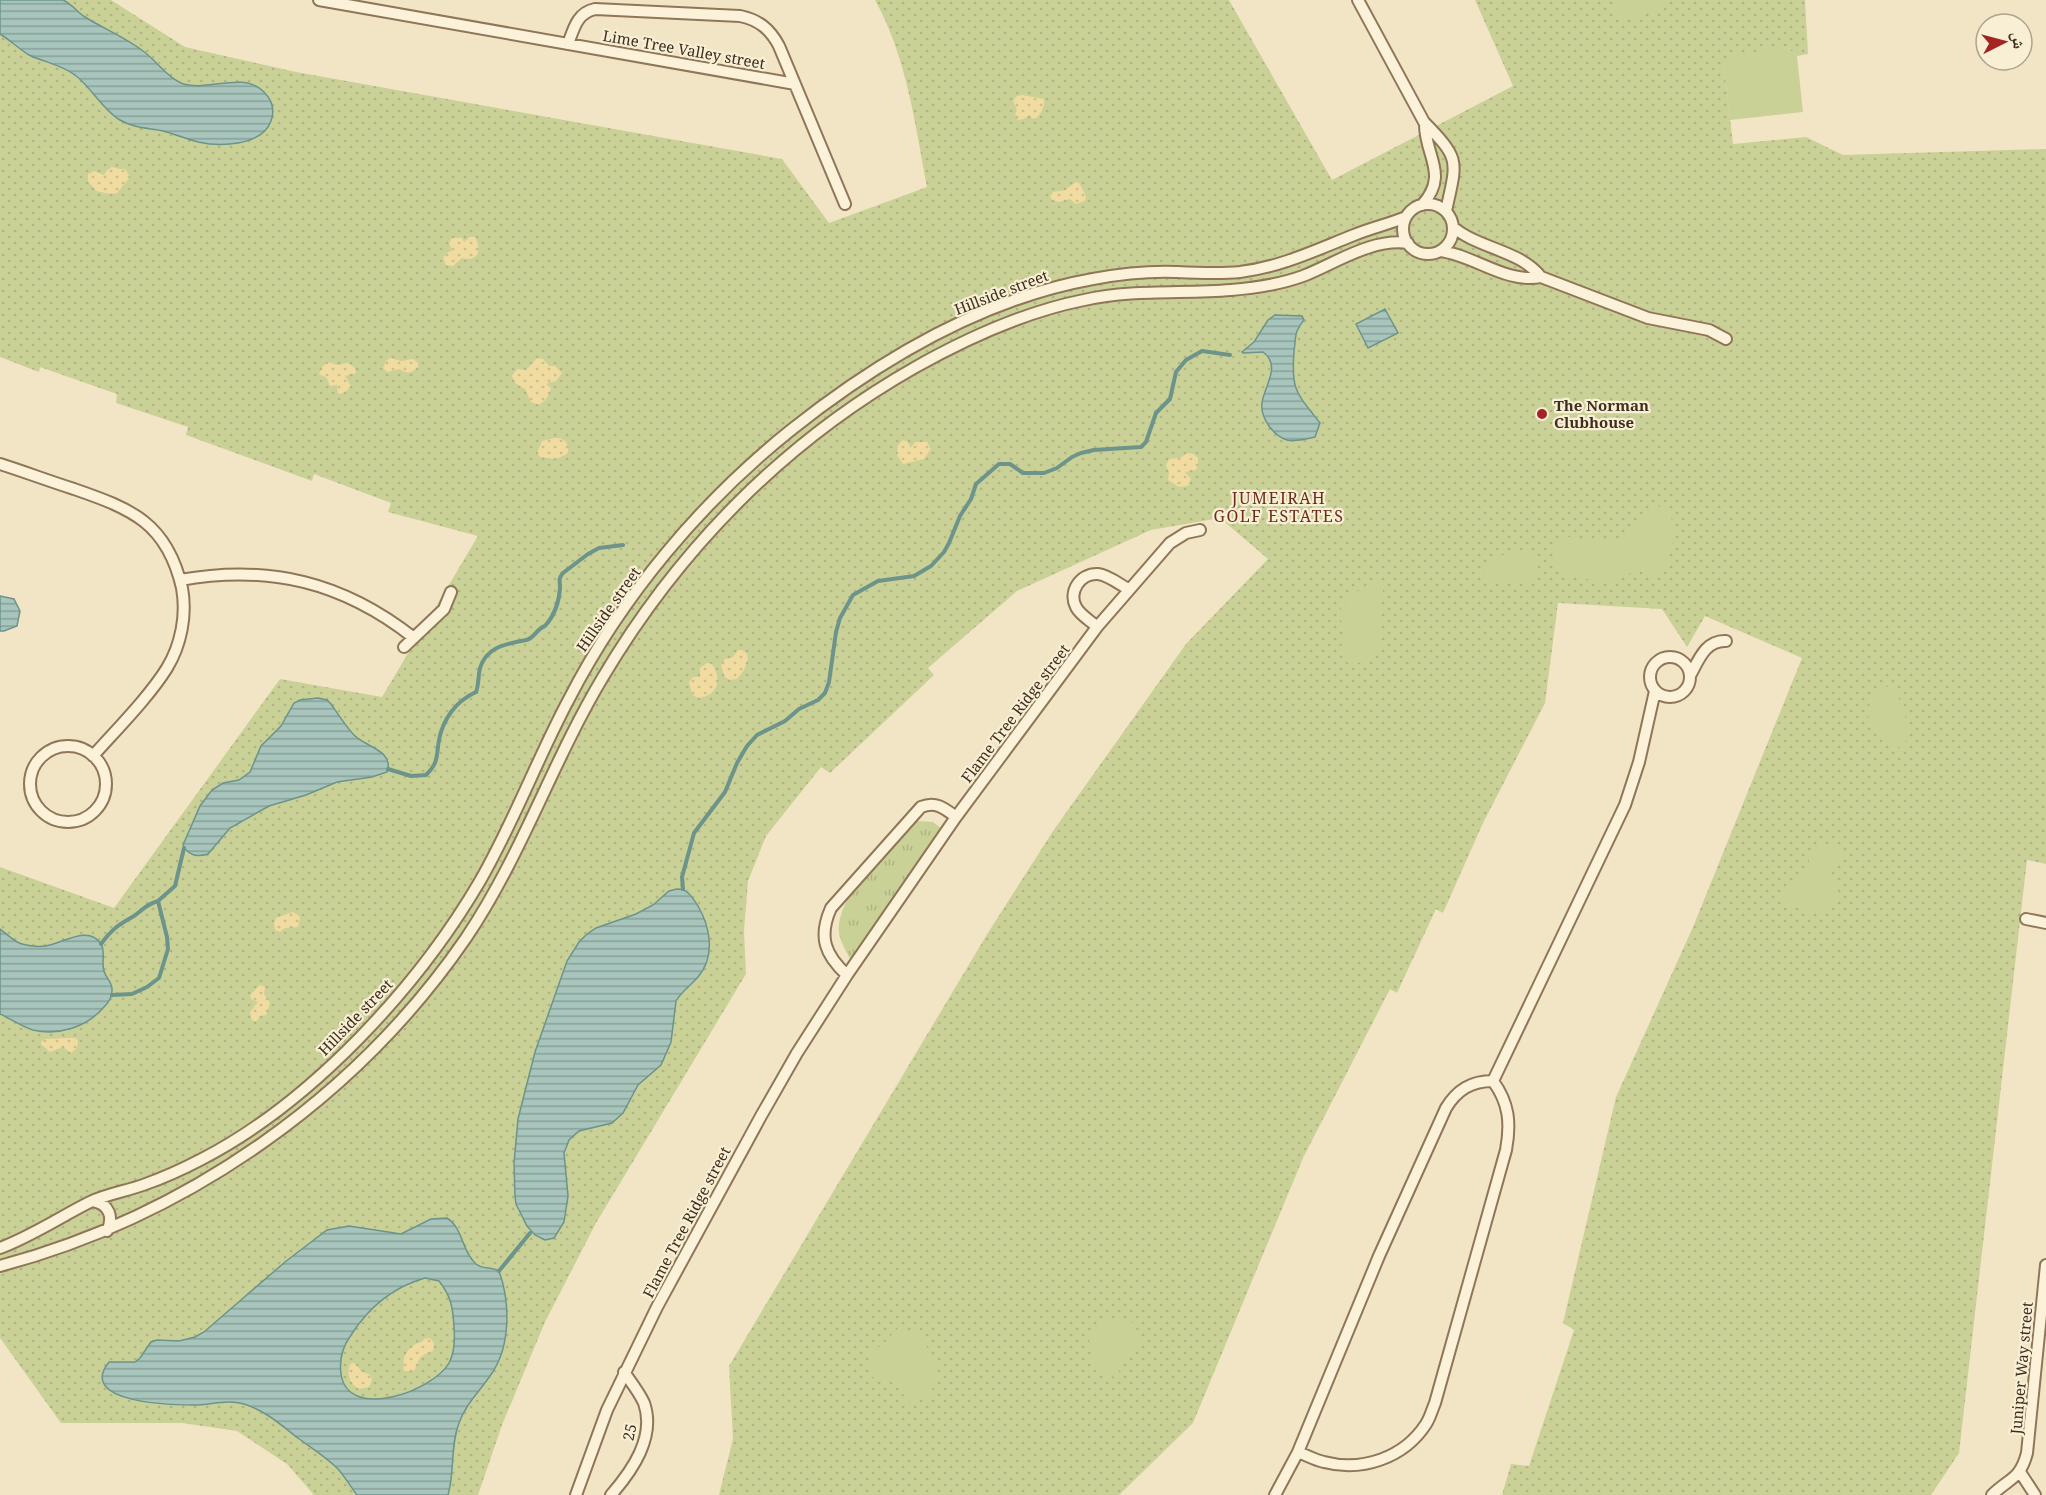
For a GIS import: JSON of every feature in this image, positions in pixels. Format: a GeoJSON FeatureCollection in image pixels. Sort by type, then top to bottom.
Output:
{"type":"FeatureCollection","features":[{"type":"Feature","properties":{"kind":"street","name":"Lime Tree Valley street"},"geometry":{"type":"LineString","coordinates":[[319,0],[795,84]]}},
{"type":"Feature","properties":{"kind":"street","name":"Hillside street"},"geometry":{"type":"LineString","coordinates":[[1358,0],[1425,123],[1434,130],[1454,161],[1454,173],[1446,211]]}},
{"type":"Feature","properties":{"kind":"street","name":"Lime Tree Valley street"},"geometry":{"type":"LineString","coordinates":[[568,44],[579,18],[589,10],[595,9],[740,16],[759,23],[774,37],[845,204]]}},
{"type":"Feature","properties":{"kind":"street","name":"Hillside street"},"geometry":{"type":"LineString","coordinates":[[0,1248],[33,1234],[93,1201],[164,1177],[231,1143],[318,1076],[383,1012],[434,951],[478,884],[516,813],[571,694],[644,581],[698,518],[756,460],[812,414],[861,379],[914,346],[966,320],[1048,289],[1100,277],[1126,274],[1178,272],[1210,274],[1259,269],[1305,256],[1362,232],[1406,217],[1416,207],[1422,205],[1434,187],[1436,173],[1434,159],[1425,135],[1425,123]]}},
{"type":"Feature","properties":{"kind":"street"},"geometry":{"type":"LineString","coordinates":[[1434,159],[1440,152],[1449,150]]}},
{"type":"Feature","properties":{"kind":"street"},"geometry":{"type":"LineString","coordinates":[[1436,173],[1443,176],[1454,173]]}},
{"type":"Feature","properties":{"kind":"street"},"geometry":{"type":"LineString","coordinates":[[1422,205],[1438,206],[1451,218],[1453,227],[1450,241],[1440,251]]}},
{"type":"Feature","properties":{"kind":"street"},"geometry":{"type":"LineString","coordinates":[[1406,217],[1403,230],[1408,243]]}},
{"type":"Feature","properties":{"kind":"street"},"geometry":{"type":"LineString","coordinates":[[1453,227],[1473,240],[1523,261],[1541,277],[1648,318],[1709,330],[1726,339]]}},
{"type":"Feature","properties":{"kind":"street","name":"Hillside street"},"geometry":{"type":"LineString","coordinates":[[0,1266],[107,1231],[175,1198],[232,1164],[271,1137],[330,1090],[396,1025],[449,961],[495,892],[583,713],[622,645],[659,592],[700,542],[745,495],[818,431],[871,394],[958,344],[1054,307],[1120,294],[1233,290],[1272,285],[1304,275],[1382,243],[1408,243],[1420,253],[1431,254],[1440,251],[1460,255],[1517,277],[1541,277]]}},
{"type":"Feature","properties":{"kind":"street"},"geometry":{"type":"LineString","coordinates":[[861,379],[871,394]]}},
{"type":"Feature","properties":{"kind":"street"},"geometry":{"type":"LineString","coordinates":[[0,464],[109,502],[136,515],[149,525],[168,549],[180,580],[183,593],[183,624],[175,653],[168,667],[93,756]]}},
{"type":"Feature","properties":{"kind":"street","name":"Flame Tree Ridge street"},"geometry":{"type":"LineString","coordinates":[[576,1495],[591,1448],[624,1372],[686,1252],[797,1053],[847,975],[956,817],[1097,627],[1175,538],[1186,532],[1200,530]]}},
{"type":"Feature","properties":{"kind":"street"},"geometry":{"type":"LineString","coordinates":[[180,580],[213,575],[247,574],[292,579],[336,591],[357,600],[377,611],[414,638]]}},
{"type":"Feature","properties":{"kind":"street"},"geometry":{"type":"LineString","coordinates":[[1097,627],[1075,606],[1073,594],[1078,582],[1089,575],[1101,574],[1128,589]]}},
{"type":"Feature","properties":{"kind":"street"},"geometry":{"type":"LineString","coordinates":[[404,647],[444,609],[451,592]]}},
{"type":"Feature","properties":{"kind":"street"},"geometry":{"type":"LineString","coordinates":[[1655,691],[1667,697],[1680,695],[1689,685],[1691,674],[1711,644],[1726,641]]}},
{"type":"Feature","properties":{"kind":"street"},"geometry":{"type":"LineString","coordinates":[[1492,1081],[1625,805],[1639,762],[1655,691],[1650,672],[1663,657],[1676,657],[1682,660],[1691,674]]}},
{"type":"Feature","properties":{"kind":"street"},"geometry":{"type":"LineString","coordinates":[[70,746],[93,756],[103,770],[106,788],[104,796],[94,811],[88,816],[71,822],[63,822],[46,815],[35,802],[32,794],[32,776],[39,760],[52,750],[70,746]]}},
{"type":"Feature","properties":{"kind":"street"},"geometry":{"type":"LineString","coordinates":[[847,975],[834,964],[826,946],[825,927],[831,908],[921,807],[928,804],[941,806],[956,817]]}},
{"type":"Feature","properties":{"kind":"street"},"geometry":{"type":"LineString","coordinates":[[2026,919],[2046,923]]}},
{"type":"Feature","properties":{"kind":"street"},"geometry":{"type":"LineString","coordinates":[[1275,1495],[1298,1452],[1379,1256],[1446,1108],[1457,1093],[1465,1087],[1474,1083],[1492,1081]]}},
{"type":"Feature","properties":{"kind":"street"},"geometry":{"type":"LineString","coordinates":[[1298,1452],[1323,1462],[1346,1466],[1369,1464],[1391,1456],[1401,1449],[1425,1424],[1435,1403],[1506,1150],[1510,1125],[1508,1113],[1502,1096],[1492,1081]]}},
{"type":"Feature","properties":{"kind":"street"},"geometry":{"type":"LineString","coordinates":[[93,1201],[100,1202],[109,1212],[110,1225],[107,1231]]}},
{"type":"Feature","properties":{"kind":"street","name":"Juniper Way street"},"geometry":{"type":"LineString","coordinates":[[2020,1472],[2025,1463],[2029,1443],[2046,1264]]}},
{"type":"Feature","properties":{"kind":"street","name":"25"},"geometry":{"type":"LineString","coordinates":[[611,1495],[633,1466],[646,1435],[647,1414],[644,1404],[624,1372]]}},
{"type":"Feature","properties":{"kind":"street"},"geometry":{"type":"LineString","coordinates":[[1992,1495],[2020,1472],[2035,1495]]}},
{"type":"Feature","properties":{"kind":"green space","name":"JUMEIRAH GOLF ESTATES"},"geometry":{"type":"Polygon","coordinates":[[[0,0],[111,0],[185,47],[296,72],[782,159],[829,223],[927,187],[914,115],[902,68],[886,22],[875,0],[1229,0],[1332,180],[1513,86],[1475,0],[1805,0],[1808,54],[1797,56],[1786,47],[1724,66],[1733,144],[1806,137],[1843,155],[2046,149],[2046,864],[2027,860],[1959,1453],[1931,1495],[1502,1495],[1511,1464],[1529,1466],[1574,1330],[1563,1323],[1616,1097],[1693,927],[1802,658],[1705,616],[1687,647],[1662,609],[1558,603],[1545,703],[1483,823],[1443,913],[1436,909],[1397,993],[1390,989],[1303,1158],[1193,1423],[1119,1495],[719,1495],[733,1439],[729,1366],[986,936],[1053,831],[1186,644],[1268,559],[1220,518],[1151,530],[1017,591],[928,668],[934,675],[830,773],[821,767],[766,836],[748,881],[744,931],[746,974],[596,1223],[545,1322],[502,1425],[478,1495],[314,1495],[287,1464],[237,1431],[182,1423],[61,1423],[0,1338],[0,867],[114,908],[280,679],[382,697],[478,536],[388,512],[391,503],[314,474],[312,481],[186,435],[188,427],[116,403],[117,394],[40,367],[39,372],[0,357],[0,0]]]}},
{"type":"Feature","properties":{"kind":"green space"},"geometry":{"type":"Polygon","coordinates":[[[1616,0],[1671,0],[1664,8],[1642,12],[1633,18],[1626,19],[1614,15],[1612,10],[1616,0]]]}},
{"type":"Feature","properties":{"kind":"green space"},"geometry":{"type":"Polygon","coordinates":[[[1786,47],[1797,56],[1803,112],[1730,120],[1724,66],[1733,55],[1786,47]]]}},
{"type":"Feature","properties":{"kind":"green space"},"geometry":{"type":"Polygon","coordinates":[[[1652,505],[1668,509],[1675,529],[1667,564],[1651,576],[1637,570],[1608,583],[1571,576],[1556,566],[1554,546],[1564,536],[1592,542],[1618,542],[1645,519],[1652,505]]]}},
{"type":"Feature","properties":{"kind":"green space"},"geometry":{"type":"Polygon","coordinates":[[[1529,550],[1538,565],[1535,582],[1488,581],[1482,569],[1492,560],[1503,555],[1529,550]]]}},
{"type":"Feature","properties":{"kind":"green space"},"geometry":{"type":"Polygon","coordinates":[[[1375,579],[1383,590],[1379,619],[1382,645],[1371,661],[1349,664],[1338,651],[1348,634],[1337,613],[1353,595],[1375,579]]]}},
{"type":"Feature","properties":{"kind":"green space"},"geometry":{"type":"Polygon","coordinates":[[[1894,685],[1911,733],[1901,748],[1882,741],[1867,714],[1873,690],[1894,685]]]}},
{"type":"Feature","properties":{"kind":"green space"},"geometry":{"type":"Polygon","coordinates":[[[917,821],[933,822],[942,829],[852,963],[839,933],[840,918],[846,902],[855,887],[880,857],[917,821]]]}},
{"type":"Feature","properties":{"kind":"green space"},"geometry":{"type":"Polygon","coordinates":[[[1836,842],[1847,857],[1831,874],[1840,895],[1823,914],[1785,905],[1783,888],[1807,869],[1812,847],[1836,842]]]}},
{"type":"Feature","properties":{"kind":"green space"},"geometry":{"type":"Polygon","coordinates":[[[1129,1319],[1142,1337],[1115,1377],[1096,1372],[1088,1335],[1103,1322],[1129,1319]]]}},
{"type":"Feature","properties":{"kind":"green space"},"geometry":{"type":"Polygon","coordinates":[[[899,1327],[917,1333],[929,1350],[938,1372],[929,1399],[907,1402],[898,1384],[872,1377],[871,1352],[882,1345],[899,1327]]]}},
{"type":"Feature","properties":{"kind":"sand"},"geometry":{"type":"Polygon","coordinates":[[[1017,96],[1044,99],[1042,111],[1036,118],[1033,119],[1029,115],[1018,120],[1013,101],[1017,96]]]}},
{"type":"Feature","properties":{"kind":"sand"},"geometry":{"type":"Polygon","coordinates":[[[112,167],[125,169],[130,177],[117,193],[96,191],[88,181],[88,174],[94,171],[104,175],[112,167]]]}},
{"type":"Feature","properties":{"kind":"sand"},"geometry":{"type":"Polygon","coordinates":[[[1076,182],[1079,183],[1086,196],[1085,201],[1076,204],[1070,199],[1059,202],[1052,200],[1050,196],[1053,192],[1065,190],[1076,182]]]}},
{"type":"Feature","properties":{"kind":"sand"},"geometry":{"type":"Polygon","coordinates":[[[470,237],[475,237],[477,242],[478,251],[475,257],[462,258],[453,266],[446,265],[443,258],[452,251],[449,243],[452,238],[462,238],[464,242],[470,237]]]}},
{"type":"Feature","properties":{"kind":"sand"},"geometry":{"type":"Polygon","coordinates":[[[390,358],[401,361],[413,359],[418,363],[418,367],[409,372],[400,369],[387,372],[383,368],[390,358]]]}},
{"type":"Feature","properties":{"kind":"sand"},"geometry":{"type":"Polygon","coordinates":[[[537,358],[543,359],[549,366],[555,366],[562,373],[556,381],[548,383],[547,385],[551,388],[549,394],[538,405],[531,402],[525,389],[515,383],[512,376],[517,369],[526,370],[537,358]]]}},
{"type":"Feature","properties":{"kind":"sand"},"geometry":{"type":"Polygon","coordinates":[[[328,362],[337,365],[348,363],[355,368],[356,373],[345,376],[351,386],[344,393],[338,394],[337,385],[330,386],[327,378],[319,374],[328,362]]]}},
{"type":"Feature","properties":{"kind":"sand"},"geometry":{"type":"Polygon","coordinates":[[[555,438],[566,442],[567,454],[556,459],[540,457],[537,453],[542,441],[555,438]]]}},
{"type":"Feature","properties":{"kind":"sand"},"geometry":{"type":"Polygon","coordinates":[[[903,440],[907,441],[911,448],[915,442],[927,442],[931,449],[924,459],[903,464],[897,455],[898,445],[903,440]]]}},
{"type":"Feature","properties":{"kind":"sand"},"geometry":{"type":"Polygon","coordinates":[[[1187,453],[1198,458],[1198,465],[1196,470],[1185,472],[1191,479],[1188,486],[1179,487],[1168,480],[1169,473],[1166,465],[1169,459],[1180,458],[1187,453]]]}},
{"type":"Feature","properties":{"kind":"sand"},"geometry":{"type":"Polygon","coordinates":[[[738,650],[747,654],[748,659],[737,679],[729,680],[724,676],[721,665],[725,659],[733,657],[738,650]]]}},
{"type":"Feature","properties":{"kind":"sand"},"geometry":{"type":"Polygon","coordinates":[[[711,663],[715,668],[716,685],[710,694],[698,698],[692,694],[689,682],[693,677],[700,677],[700,668],[711,663]]]}},
{"type":"Feature","properties":{"kind":"sand"},"geometry":{"type":"Polygon","coordinates":[[[293,912],[300,917],[298,927],[285,928],[280,932],[275,930],[276,918],[293,912]]]}},
{"type":"Feature","properties":{"kind":"sand"},"geometry":{"type":"Polygon","coordinates":[[[260,985],[265,987],[264,994],[270,1003],[266,1015],[253,1021],[250,1012],[258,1002],[251,999],[250,995],[260,985]]]}},
{"type":"Feature","properties":{"kind":"sand"},"geometry":{"type":"Polygon","coordinates":[[[76,1038],[77,1048],[71,1053],[63,1047],[50,1052],[41,1044],[45,1039],[76,1038]]]}},
{"type":"Feature","properties":{"kind":"sand"},"geometry":{"type":"Polygon","coordinates":[[[430,1338],[434,1344],[433,1351],[420,1358],[414,1371],[404,1371],[405,1356],[409,1349],[424,1339],[430,1338]]]}},
{"type":"Feature","properties":{"kind":"sand"},"geometry":{"type":"Polygon","coordinates":[[[352,1363],[371,1376],[369,1387],[359,1389],[351,1382],[348,1372],[352,1363]]]}},
{"type":"Feature","properties":{"kind":"water"},"geometry":{"type":"Polygon","coordinates":[[[0,0],[63,0],[85,17],[136,46],[181,83],[202,86],[235,82],[255,86],[264,92],[271,102],[273,113],[271,121],[259,136],[228,144],[207,144],[125,123],[114,116],[75,75],[59,66],[29,55],[0,34],[0,0]]]}},
{"type":"Feature","properties":{"kind":"water"},"geometry":{"type":"Polygon","coordinates":[[[1385,309],[1398,333],[1368,348],[1356,324],[1385,309]]]}},
{"type":"Feature","properties":{"kind":"water"},"geometry":{"type":"Polygon","coordinates":[[[1275,315],[1302,316],[1304,320],[1296,335],[1293,375],[1300,397],[1320,423],[1315,437],[1290,441],[1272,430],[1265,420],[1262,408],[1263,397],[1272,370],[1271,363],[1263,352],[1242,352],[1254,342],[1268,320],[1275,315]]]}},
{"type":"Feature","properties":{"kind":"water"},"geometry":{"type":"Polygon","coordinates":[[[0,596],[14,599],[20,611],[17,626],[4,631],[0,631],[0,596]]]}},
{"type":"Feature","properties":{"kind":"water"},"geometry":{"type":"Polygon","coordinates":[[[318,698],[327,700],[331,704],[353,734],[383,754],[387,759],[387,772],[372,777],[337,782],[306,795],[269,806],[230,828],[208,854],[190,853],[183,845],[200,806],[212,790],[223,783],[239,780],[250,772],[261,746],[281,726],[294,703],[318,698]]]}},
{"type":"Feature","properties":{"kind":"water"},"geometry":{"type":"Polygon","coordinates":[[[677,889],[689,894],[706,923],[709,951],[704,969],[676,1001],[671,1042],[661,1065],[638,1085],[623,1113],[612,1123],[579,1131],[569,1140],[564,1153],[568,1196],[564,1222],[554,1238],[545,1240],[535,1235],[527,1226],[516,1204],[514,1163],[518,1119],[535,1052],[567,961],[579,942],[596,928],[636,914],[653,905],[669,891],[677,889]]]}},
{"type":"Feature","properties":{"kind":"water"},"geometry":{"type":"Polygon","coordinates":[[[0,929],[19,943],[34,946],[52,945],[82,935],[96,938],[102,947],[104,971],[112,988],[108,1002],[97,1014],[81,1025],[53,1032],[29,1029],[0,1014],[0,929]]]}},
{"type":"Feature","properties":{"kind":"water"},"geometry":{"type":"Polygon","coordinates":[[[447,1218],[456,1228],[471,1259],[481,1267],[499,1271],[507,1309],[503,1349],[498,1362],[466,1409],[456,1432],[448,1495],[357,1495],[341,1472],[329,1460],[259,1410],[231,1402],[194,1405],[149,1402],[116,1394],[105,1386],[102,1376],[109,1362],[135,1362],[151,1342],[179,1341],[204,1332],[285,1262],[327,1230],[349,1226],[401,1234],[431,1219],[447,1218]],[[425,1278],[402,1287],[383,1299],[358,1325],[342,1353],[341,1374],[347,1388],[359,1396],[374,1399],[392,1397],[426,1383],[449,1363],[453,1350],[453,1314],[451,1302],[439,1281],[425,1278]]]}},
{"type":"Feature","properties":{"kind":"waterway"},"geometry":{"type":"LineString","coordinates":[[683,889],[682,877],[694,833],[725,792],[747,746],[757,735],[785,721],[799,709],[818,700],[825,693],[829,682],[836,632],[840,618],[853,595],[878,581],[914,576],[931,566],[949,543],[976,484],[999,464],[1010,464],[1023,473],[1044,473],[1081,453],[1141,447],[1146,442],[1156,413],[1170,399],[1176,372],[1186,360],[1202,351],[1230,355]]}},
{"type":"Feature","properties":{"kind":"waterway"},"geometry":{"type":"LineString","coordinates":[[388,769],[411,776],[426,775],[435,763],[441,732],[447,718],[462,700],[476,692],[480,668],[487,655],[498,647],[529,639],[545,626],[557,604],[560,579],[563,573],[599,548],[623,545]]}},
{"type":"Feature","properties":{"kind":"waterway"},"geometry":{"type":"LineString","coordinates":[[112,995],[132,994],[159,978],[168,949],[158,901],[175,886],[184,848]]}},
{"type":"Feature","properties":{"kind":"waterway"},"geometry":{"type":"LineString","coordinates":[[101,944],[119,925],[158,901]]}},
{"type":"Feature","properties":{"kind":"waterway"},"geometry":{"type":"LineString","coordinates":[[499,1271],[530,1233]]}},
{"type":"Feature","properties":{"kind":"place","name":"The Norman Clubhouse"},"geometry":{"type":"Point","coordinates":[1542,414]}},
{"type":"Feature","properties":{"kind":"district","name":"JUMEIRAH GOLF ESTATES"},"geometry":{"type":"Point","coordinates":[1279,507]}}]}
